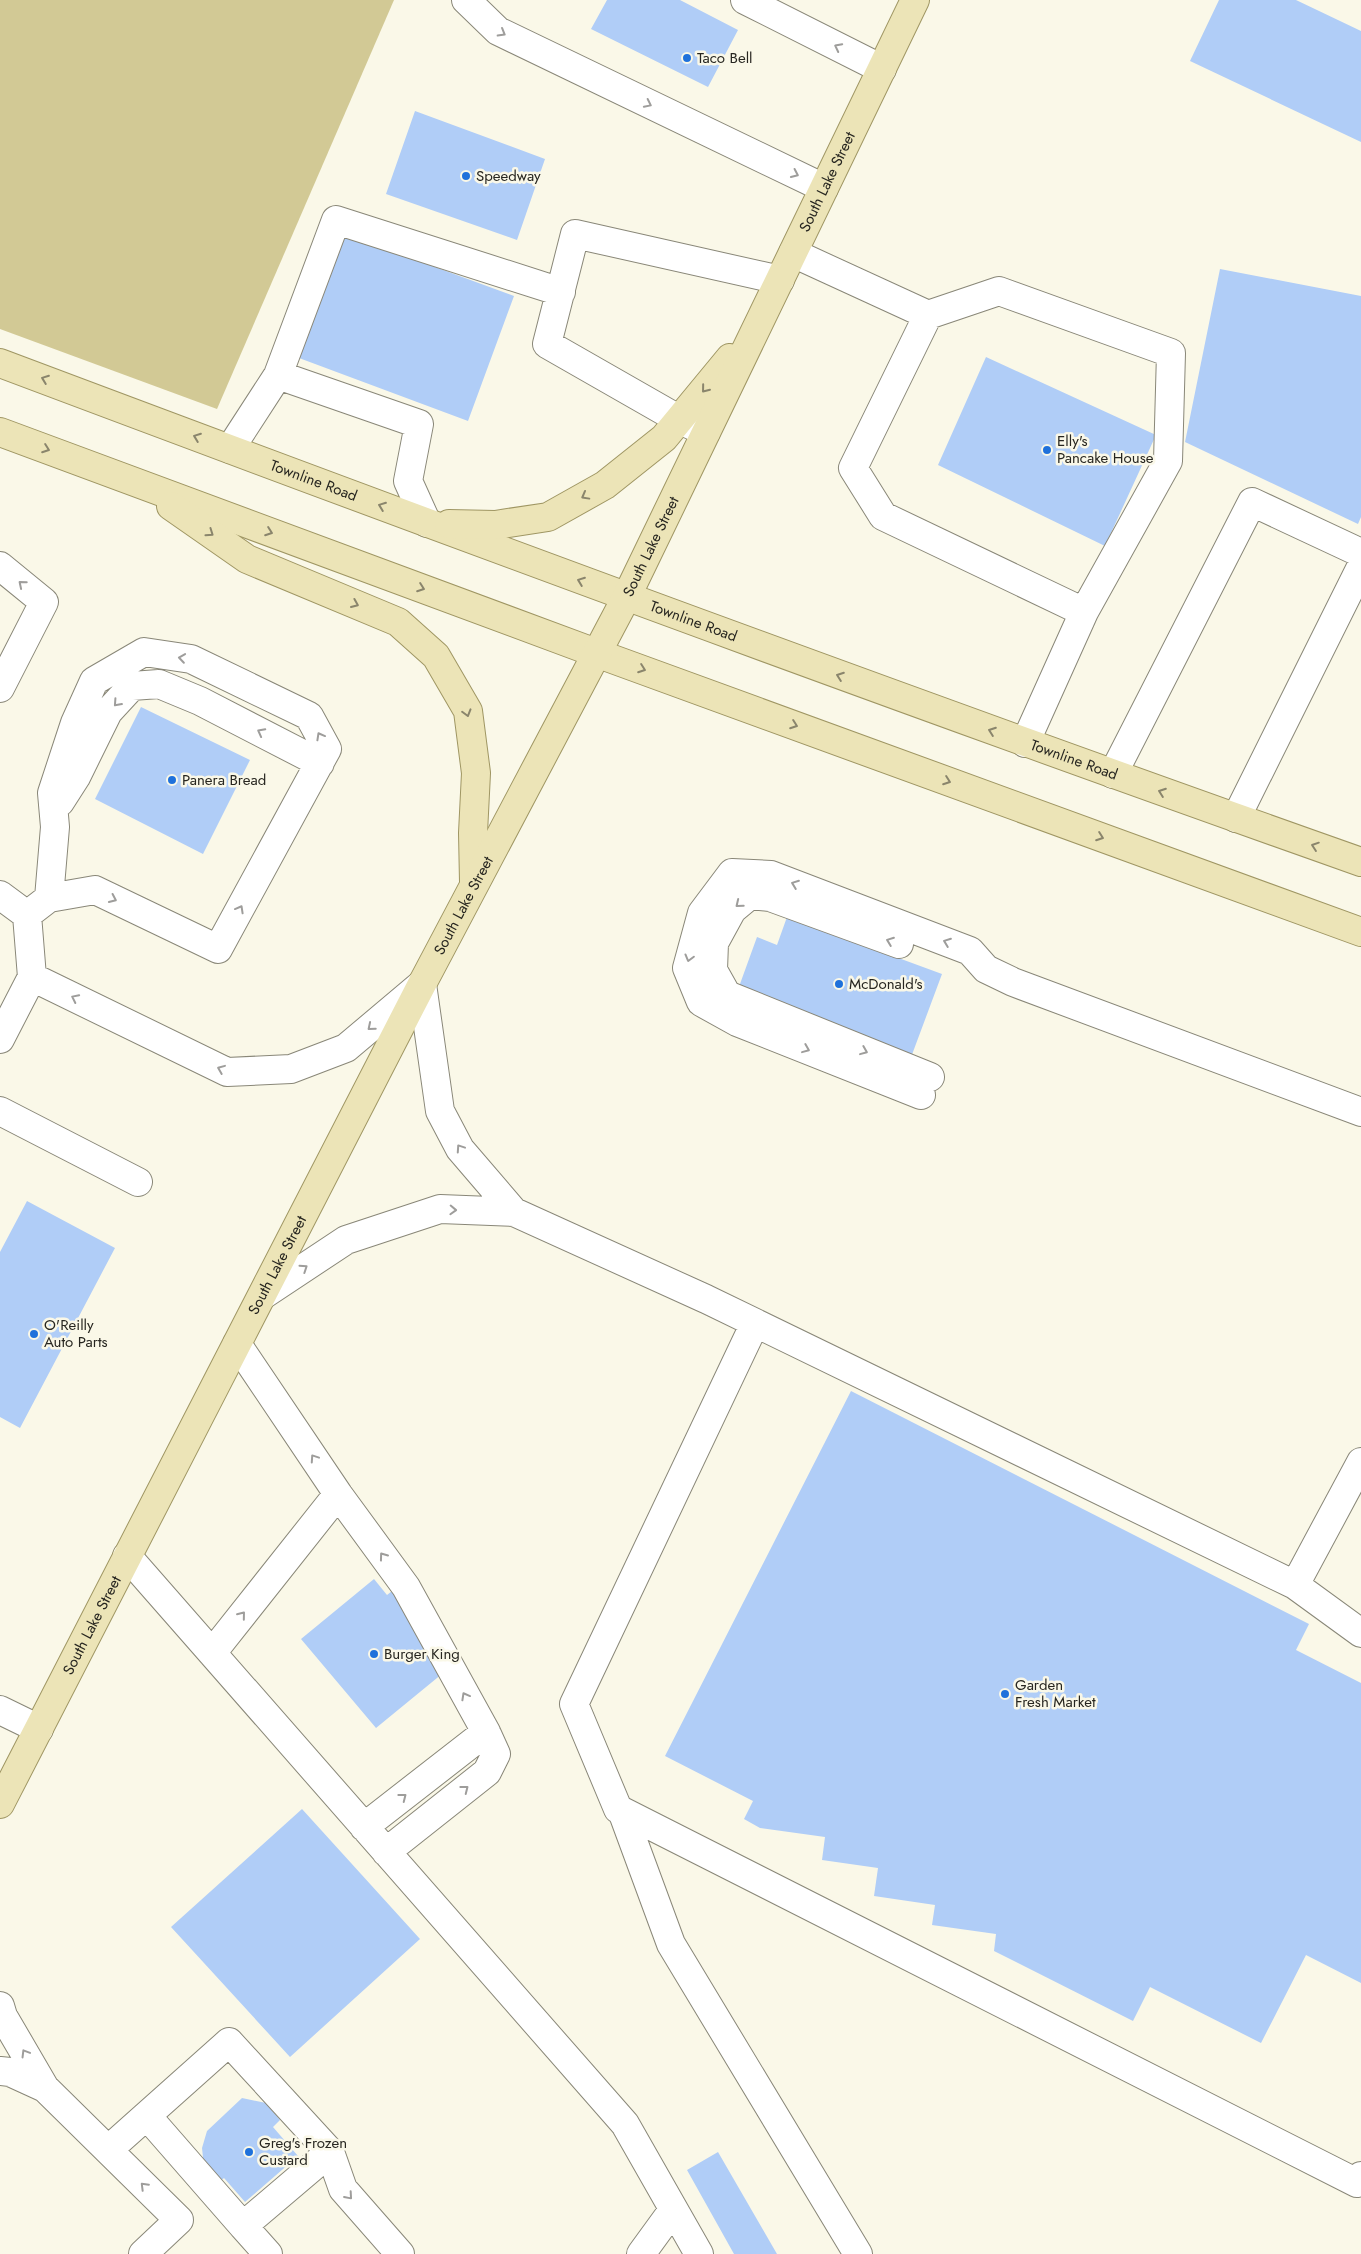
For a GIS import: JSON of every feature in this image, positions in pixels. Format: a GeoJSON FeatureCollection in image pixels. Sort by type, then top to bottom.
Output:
{"type":"FeatureCollection","features":[{"type":"Feature","properties":{"kind":"main road","name":"South Lake Street"},"geometry":{"type":"LineString","coordinates":[[3,1790],[39,1728],[422,984],[626,598],[915,0]]}},
{"type":"Feature","properties":{"kind":"main road"},"geometry":{"type":"LineString","coordinates":[[427,523],[494,525],[548,517],[605,485],[664,438],[758,324]]}},
{"type":"Feature","properties":{"kind":"main road","name":"Townline Road"},"geometry":{"type":"LineString","coordinates":[[0,363],[626,598],[1025,743],[1361,862]]}},
{"type":"Feature","properties":{"kind":"main road"},"geometry":{"type":"LineString","coordinates":[[0,432],[596,653],[1361,932]]}},
{"type":"Feature","properties":{"kind":"main road"},"geometry":{"type":"LineString","coordinates":[[141,485],[247,559],[398,622],[436,656],[468,710],[476,772],[473,833],[474,886]]}},
{"type":"Feature","properties":{"kind":"lane"},"geometry":{"type":"LineString","coordinates":[[466,0],[498,31],[824,188]]}},
{"type":"Feature","properties":{"kind":"lane"},"geometry":{"type":"LineString","coordinates":[[745,0],[882,69]]}},
{"type":"Feature","properties":{"kind":"lane"},"geometry":{"type":"LineString","coordinates":[[230,449],[278,375],[336,220],[560,292]]}},
{"type":"Feature","properties":{"kind":"lane"},"geometry":{"type":"LineString","coordinates":[[706,432],[680,420],[547,344],[575,234],[780,280]]}},
{"type":"Feature","properties":{"kind":"lane"},"geometry":{"type":"LineString","coordinates":[[793,253],[928,315],[999,291],[1171,353],[1168,461],[1084,612],[1025,743]]}},
{"type":"Feature","properties":{"kind":"lane"},"geometry":{"type":"LineString","coordinates":[[928,315],[853,468],[883,516],[1084,612]]}},
{"type":"Feature","properties":{"kind":"lane"},"geometry":{"type":"LineString","coordinates":[[278,375],[419,424],[408,481],[427,523]]}},
{"type":"Feature","properties":{"kind":"lane"},"geometry":{"type":"LineString","coordinates":[[1114,774],[1252,502],[1361,553]]}},
{"type":"Feature","properties":{"kind":"lane"},"geometry":{"type":"LineString","coordinates":[[0,566],[44,602],[0,688]]}},
{"type":"Feature","properties":{"kind":"lane"},"geometry":{"type":"LineString","coordinates":[[1236,818],[1361,566]]}},
{"type":"Feature","properties":{"kind":"lane"},"geometry":{"type":"LineString","coordinates":[[27,915],[49,898],[95,890],[218,949],[328,749],[309,716],[192,659],[144,652],[94,681],[74,723],[52,793],[55,827],[49,898]]}},
{"type":"Feature","properties":{"kind":"lane"},"geometry":{"type":"LineString","coordinates":[[54,813],[76,777],[108,712],[132,686],[160,684],[200,701],[320,763]]}},
{"type":"Feature","properties":{"kind":"lane"},"geometry":{"type":"LineString","coordinates":[[926,1086],[737,1022],[701,1002],[687,968],[702,913],[732,873],[771,875],[970,951],[986,969],[1013,982],[1361,1112]]}},
{"type":"Feature","properties":{"kind":"lane"},"geometry":{"type":"LineString","coordinates":[[0,895],[27,915],[32,977],[0,1038]]}},
{"type":"Feature","properties":{"kind":"lane"},"geometry":{"type":"LineString","coordinates":[[32,977],[227,1072],[291,1069],[346,1048],[422,984]]}},
{"type":"Feature","properties":{"kind":"lane"},"geometry":{"type":"LineString","coordinates":[[422,984],[440,1111],[460,1149],[514,1212]]}},
{"type":"Feature","properties":{"kind":"lane"},"geometry":{"type":"LineString","coordinates":[[0,1111],[138,1182]]}},
{"type":"Feature","properties":{"kind":"lane"},"geometry":{"type":"LineString","coordinates":[[263,1295],[346,1240],[440,1209],[514,1212],[755,1323],[1296,1585],[1361,1633]]}},
{"type":"Feature","properties":{"kind":"lane"},"geometry":{"type":"LineString","coordinates":[[755,1323],[574,1704],[618,1809],[1357,2183],[1361,2176]]}},
{"type":"Feature","properties":{"kind":"lane"},"geometry":{"type":"LineString","coordinates":[[237,1344],[338,1494],[406,1586],[486,1732],[496,1754],[487,1772],[386,1852]]}},
{"type":"Feature","properties":{"kind":"lane"},"geometry":{"type":"LineString","coordinates":[[1296,1585],[1361,1462]]}},
{"type":"Feature","properties":{"kind":"lane"},"geometry":{"type":"LineString","coordinates":[[212,1653],[338,1494]]}},
{"type":"Feature","properties":{"kind":"lane"},"geometry":{"type":"LineString","coordinates":[[127,1556],[624,2124],[699,2254]]}},
{"type":"Feature","properties":{"kind":"lane"},"geometry":{"type":"LineString","coordinates":[[0,1710],[39,1728]]}},
{"type":"Feature","properties":{"kind":"lane"},"geometry":{"type":"LineString","coordinates":[[364,1827],[486,1732]]}},
{"type":"Feature","properties":{"kind":"lane"},"geometry":{"type":"LineString","coordinates":[[622,1811],[671,1944],[858,2254]]}},
{"type":"Feature","properties":{"kind":"lane"},"geometry":{"type":"LineString","coordinates":[[0,2006],[3,2016],[45,2088],[179,2220],[143,2254]]}},
{"type":"Feature","properties":{"kind":"lane"},"geometry":{"type":"LineString","coordinates":[[108,2150],[229,2042],[330,2152],[343,2189],[400,2254]]}},
{"type":"Feature","properties":{"kind":"lane"},"geometry":{"type":"LineString","coordinates":[[0,2071],[10,2072],[45,2088]]}},
{"type":"Feature","properties":{"kind":"lane"},"geometry":{"type":"LineString","coordinates":[[146,2116],[268,2254]]}},
{"type":"Feature","properties":{"kind":"lane"},"geometry":{"type":"LineString","coordinates":[[243,2226],[330,2152]]}},
{"type":"Feature","properties":{"kind":"lane"},"geometry":{"type":"LineString","coordinates":[[642,2254],[673,2210]]}},
{"type":"Feature","properties":{"kind":"shaded area"},"geometry":{"type":"Polygon","coordinates":[[[0,0],[394,0],[217,409],[0,329],[0,0]]]}},
{"type":"Feature","properties":{"kind":"building","name":"Taco Bell"},"geometry":{"type":"Polygon","coordinates":[[[607,0],[680,0],[738,30],[708,87],[591,29],[607,0]]]}},
{"type":"Feature","properties":{"kind":"building"},"geometry":{"type":"Polygon","coordinates":[[[1219,0],[1296,0],[1361,31],[1361,142],[1190,61],[1219,0]]]}},
{"type":"Feature","properties":{"kind":"building","name":"Speedway"},"geometry":{"type":"Polygon","coordinates":[[[415,111],[545,159],[517,240],[386,194],[415,111]]]}},
{"type":"Feature","properties":{"kind":"building"},"geometry":{"type":"Polygon","coordinates":[[[345,234],[514,296],[468,421],[299,358],[345,234]]]}},
{"type":"Feature","properties":{"kind":"building"},"geometry":{"type":"Polygon","coordinates":[[[1220,269],[1361,296],[1361,517],[1358,524],[1185,442],[1220,269]]]}},
{"type":"Feature","properties":{"kind":"building","name":"Elly's Pancake House"},"geometry":{"type":"Polygon","coordinates":[[[986,357],[1156,435],[1105,546],[938,465],[986,357]]]}},
{"type":"Feature","properties":{"kind":"building","name":"Panera Bread"},"geometry":{"type":"Polygon","coordinates":[[[141,707],[250,760],[203,854],[95,799],[141,707]]]}},
{"type":"Feature","properties":{"kind":"building","name":"McDonald's"},"geometry":{"type":"Polygon","coordinates":[[[787,917],[942,974],[910,1060],[736,995],[757,937],[777,945],[787,917]]]}},
{"type":"Feature","properties":{"kind":"building","name":"O'Reilly Auto Parts"},"geometry":{"type":"Polygon","coordinates":[[[27,1201],[115,1248],[20,1428],[0,1417],[0,1252],[27,1201]]]}},
{"type":"Feature","properties":{"kind":"building"},"geometry":{"type":"Polygon","coordinates":[[[851,1391],[1309,1624],[1296,1650],[1361,1683],[1361,1983],[1306,1955],[1261,2043],[1150,1987],[1133,2021],[994,1951],[996,1934],[932,1925],[935,1905],[874,1896],[878,1868],[822,1860],[825,1837],[760,1828],[744,1819],[753,1801],[665,1756],[851,1391]]]}},
{"type":"Feature","properties":{"kind":"building","name":"Burger King"},"geometry":{"type":"Polygon","coordinates":[[[374,1579],[387,1595],[397,1587],[419,1614],[409,1622],[448,1669],[376,1728],[301,1639],[374,1579]]]}},
{"type":"Feature","properties":{"kind":"building"},"geometry":{"type":"Polygon","coordinates":[[[302,1809],[420,1939],[290,2057],[171,1927],[302,1809]]]}},
{"type":"Feature","properties":{"kind":"building","name":"Greg's Frozen Custard"},"geometry":{"type":"Polygon","coordinates":[[[242,2098],[266,2103],[280,2120],[273,2127],[298,2156],[245,2202],[224,2178],[218,2183],[204,2167],[202,2148],[207,2131],[242,2098]]]}},
{"type":"Feature","properties":{"kind":"building"},"geometry":{"type":"Polygon","coordinates":[[[718,2152],[777,2254],[734,2254],[687,2170],[718,2152]]]}},
{"type":"Feature","properties":{"kind":"place","name":"Taco Bell"},"geometry":{"type":"Point","coordinates":[687,58]}},
{"type":"Feature","properties":{"kind":"place","name":"Speedway"},"geometry":{"type":"Point","coordinates":[466,176]}},
{"type":"Feature","properties":{"kind":"place","name":"Elly's Pancake House"},"geometry":{"type":"Point","coordinates":[1047,450]}},
{"type":"Feature","properties":{"kind":"place","name":"Panera Bread"},"geometry":{"type":"Point","coordinates":[172,780]}},
{"type":"Feature","properties":{"kind":"place","name":"McDonald's"},"geometry":{"type":"Point","coordinates":[839,984]}},
{"type":"Feature","properties":{"kind":"place","name":"O'Reilly Auto Parts"},"geometry":{"type":"Point","coordinates":[34,1334]}},
{"type":"Feature","properties":{"kind":"place","name":"Burger King"},"geometry":{"type":"Point","coordinates":[374,1654]}},
{"type":"Feature","properties":{"kind":"place","name":"Garden Fresh Market"},"geometry":{"type":"Point","coordinates":[1005,1694]}},
{"type":"Feature","properties":{"kind":"place","name":"Greg's Frozen Custard"},"geometry":{"type":"Point","coordinates":[249,2152]}}]}
